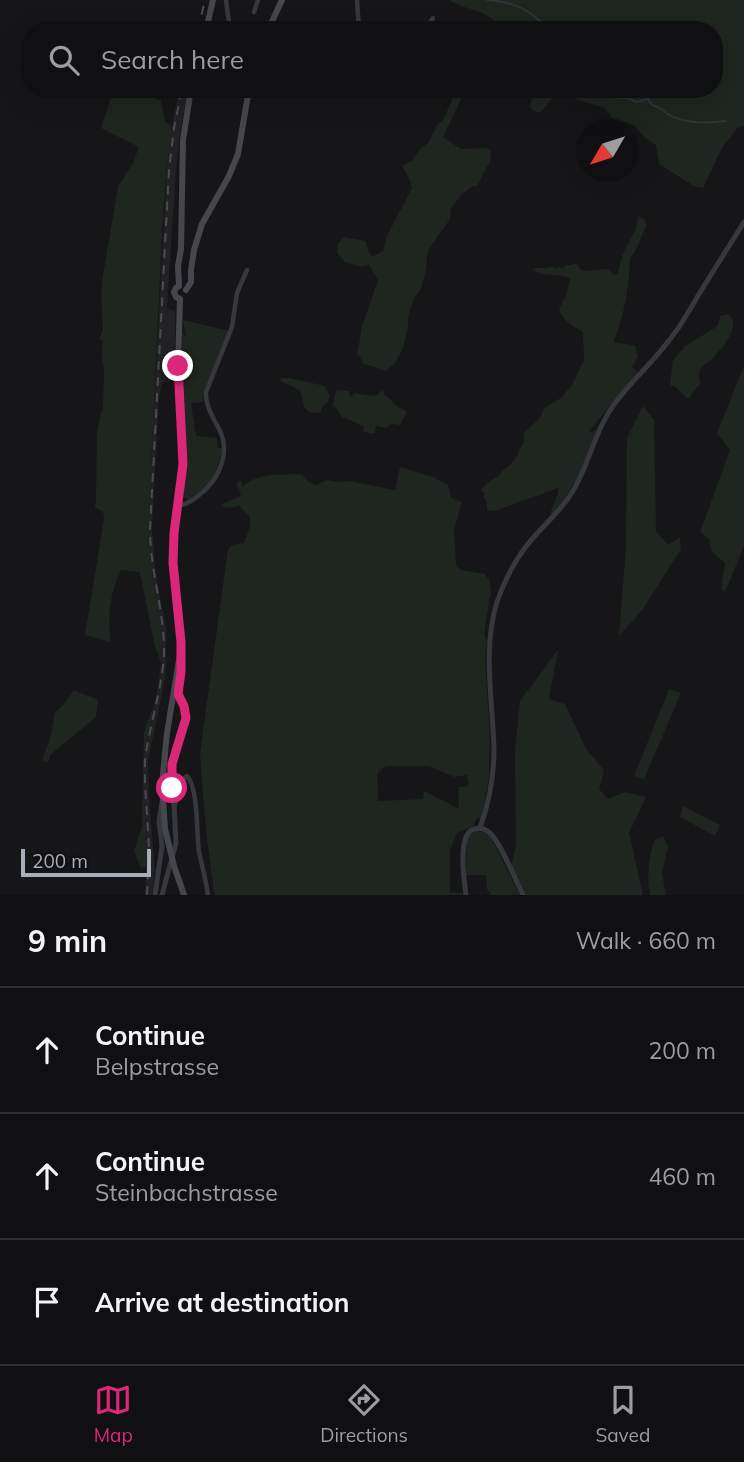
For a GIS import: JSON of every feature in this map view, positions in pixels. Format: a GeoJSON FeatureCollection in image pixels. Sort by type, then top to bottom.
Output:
{"type":"FeatureCollection","features":[{"type":"Feature","properties":{"kind":"main road"},"geometry":{"type":"LineString","coordinates":[[208,21],[213,0]]}},
{"type":"Feature","properties":{"kind":"main road"},"geometry":{"type":"LineString","coordinates":[[272,21],[282,0]]}},
{"type":"Feature","properties":{"kind":"main road"},"geometry":{"type":"LineString","coordinates":[[180,299],[174,294],[179,286],[183,140],[190,98]]}},
{"type":"Feature","properties":{"kind":"main road"},"geometry":{"type":"LineString","coordinates":[[180,299],[186,296],[191,285],[194,250],[202,224],[238,154],[247,98]]}},
{"type":"Feature","properties":{"kind":"main road"},"geometry":{"type":"LineString","coordinates":[[179,286],[184,286],[187,290]]}},
{"type":"Feature","properties":{"kind":"main road"},"geometry":{"type":"LineString","coordinates":[[180,299],[178,366],[183,464],[173,563],[180,659],[167,733],[162,799],[168,841],[184,895]]}},
{"type":"Feature","properties":{"kind":"street"},"geometry":{"type":"LineString","coordinates":[[226,0],[229,21]]}},
{"type":"Feature","properties":{"kind":"street"},"geometry":{"type":"LineString","coordinates":[[254,12],[258,0]]}},
{"type":"Feature","properties":{"kind":"street"},"geometry":{"type":"LineString","coordinates":[[357,0],[358,21]]}},
{"type":"Feature","properties":{"kind":"street"},"geometry":{"type":"LineString","coordinates":[[480,828],[489,795],[493,758],[489,639],[505,583],[528,544],[573,491],[582,475],[599,428],[614,403],[677,331],[744,222]]}},
{"type":"Feature","properties":{"kind":"street"},"geometry":{"type":"LineString","coordinates":[[178,506],[191,502],[209,485],[222,464],[223,439],[206,401],[206,392],[232,327],[237,293],[247,270]]}},
{"type":"Feature","properties":{"kind":"street"},"geometry":{"type":"LineString","coordinates":[[163,895],[176,843],[172,764],[186,718],[178,694],[180,659]]}},
{"type":"Feature","properties":{"kind":"street"},"geometry":{"type":"LineString","coordinates":[[174,806],[179,783],[187,776],[193,787],[199,853],[208,895]]}},
{"type":"Feature","properties":{"kind":"street"},"geometry":{"type":"LineString","coordinates":[[155,895],[162,851],[159,821],[162,799]]}},
{"type":"Feature","properties":{"kind":"street"},"geometry":{"type":"LineString","coordinates":[[466,895],[464,841],[471,830],[480,828],[488,831],[494,838],[523,895]]}},
{"type":"Feature","properties":{"kind":"shaded area"},"geometry":{"type":"Polygon","coordinates":[[[449,0],[744,0],[744,126],[738,127],[722,148],[703,188],[694,186],[659,164],[656,145],[639,131],[639,119],[617,119],[611,117],[605,108],[577,98],[723,98],[723,21],[494,21],[484,14],[449,0]]]}},
{"type":"Feature","properties":{"kind":"shaded area"},"geometry":{"type":"Polygon","coordinates":[[[111,98],[156,98],[161,101],[165,122],[172,126],[163,214],[148,529],[160,629],[161,662],[155,647],[140,572],[121,570],[117,578],[110,605],[111,642],[85,635],[104,519],[103,511],[95,508],[97,431],[103,409],[103,341],[99,339],[103,330],[103,275],[118,187],[133,163],[139,147],[101,128],[111,98]]]}},
{"type":"Feature","properties":{"kind":"shaded area"},"geometry":{"type":"Polygon","coordinates":[[[177,98],[186,98],[176,170],[167,308],[175,311],[175,342],[171,382],[162,382],[159,397],[152,529],[156,576],[166,627],[166,662],[148,761],[155,871],[152,895],[145,895],[147,842],[143,761],[162,656],[148,550],[148,518],[167,166],[177,98]]]}},
{"type":"Feature","properties":{"kind":"shaded area"},"geometry":{"type":"Polygon","coordinates":[[[453,98],[462,98],[443,137],[461,149],[487,148],[490,150],[491,159],[477,186],[462,194],[451,208],[450,219],[428,250],[425,274],[408,317],[403,348],[395,363],[386,371],[362,363],[357,353],[361,330],[378,280],[369,264],[362,267],[345,262],[337,253],[338,244],[344,237],[365,241],[372,257],[383,251],[387,236],[412,188],[402,166],[413,160],[443,120],[453,98]]]}},
{"type":"Feature","properties":{"kind":"shaded area"},"geometry":{"type":"Polygon","coordinates":[[[534,98],[552,98],[540,113],[530,107],[534,98]]]}},
{"type":"Feature","properties":{"kind":"shaded area"},"geometry":{"type":"Polygon","coordinates":[[[638,216],[645,220],[647,225],[630,258],[626,300],[614,342],[635,346],[638,356],[632,367],[638,372],[589,431],[597,430],[582,470],[552,515],[550,514],[558,488],[490,511],[483,496],[485,493],[481,490],[500,475],[518,455],[524,442],[524,433],[540,418],[544,408],[561,398],[572,385],[584,360],[583,332],[565,320],[559,309],[570,279],[547,275],[534,270],[535,268],[553,266],[556,269],[576,263],[584,271],[608,269],[616,275],[636,228],[638,216]]]}},
{"type":"Feature","properties":{"kind":"shaded area"},"geometry":{"type":"Polygon","coordinates":[[[728,314],[733,325],[729,337],[701,368],[700,383],[689,398],[686,398],[676,387],[670,385],[673,360],[685,346],[718,326],[720,316],[728,314]]]}},
{"type":"Feature","properties":{"kind":"shaded area"},"geometry":{"type":"Polygon","coordinates":[[[183,320],[230,331],[204,391],[203,402],[191,403],[196,436],[217,438],[218,448],[222,448],[212,478],[189,500],[183,497],[187,465],[182,334],[186,336],[183,320]]]}},
{"type":"Feature","properties":{"kind":"shaded area"},"geometry":{"type":"Polygon","coordinates":[[[744,366],[744,546],[725,592],[721,589],[725,563],[712,552],[709,539],[700,532],[730,450],[717,433],[744,366]]]}},
{"type":"Feature","properties":{"kind":"shaded area"},"geometry":{"type":"Polygon","coordinates":[[[281,378],[325,387],[330,396],[321,412],[308,411],[300,390],[280,381],[281,378]]]}},
{"type":"Feature","properties":{"kind":"shaded area"},"geometry":{"type":"Polygon","coordinates":[[[336,390],[349,391],[352,397],[354,393],[375,396],[383,390],[385,396],[407,412],[400,425],[392,424],[386,428],[376,426],[375,433],[371,434],[363,431],[364,426],[342,417],[336,408],[332,407],[336,390]]]}},
{"type":"Feature","properties":{"kind":"shaded area"},"geometry":{"type":"Polygon","coordinates":[[[643,406],[654,420],[656,531],[668,545],[680,537],[681,549],[643,609],[619,636],[626,546],[627,438],[643,406]]]}},
{"type":"Feature","properties":{"kind":"shaded area"},"geometry":{"type":"Polygon","coordinates":[[[400,467],[433,477],[448,485],[451,498],[462,502],[454,529],[456,566],[461,570],[485,574],[491,590],[484,634],[487,642],[485,657],[490,738],[489,777],[482,816],[477,818],[473,826],[457,833],[450,850],[450,892],[464,895],[215,895],[200,753],[228,549],[232,545],[244,543],[250,526],[250,517],[238,505],[224,508],[222,504],[241,496],[236,484],[240,481],[242,487],[255,479],[278,475],[302,474],[308,482],[316,485],[328,480],[349,481],[395,490],[400,467]],[[386,766],[377,774],[378,801],[423,799],[424,791],[459,809],[458,787],[469,786],[467,775],[454,777],[429,766],[386,766]]]}},
{"type":"Feature","properties":{"kind":"shaded area"},"geometry":{"type":"Polygon","coordinates":[[[558,650],[549,699],[565,704],[586,749],[604,770],[599,789],[608,799],[625,792],[646,797],[629,833],[643,895],[525,895],[511,867],[516,845],[515,751],[520,701],[558,650]]]}},
{"type":"Feature","properties":{"kind":"shaded area"},"geometry":{"type":"Polygon","coordinates":[[[669,689],[681,693],[644,779],[634,776],[669,689]]]}},
{"type":"Feature","properties":{"kind":"shaded area"},"geometry":{"type":"Polygon","coordinates":[[[74,690],[98,700],[96,717],[50,755],[48,762],[42,760],[50,739],[55,713],[74,690]]]}},
{"type":"Feature","properties":{"kind":"shaded area"},"geometry":{"type":"Polygon","coordinates":[[[154,705],[143,759],[144,732],[154,705]]]}},
{"type":"Feature","properties":{"kind":"shaded area"},"geometry":{"type":"Polygon","coordinates":[[[143,780],[147,841],[146,867],[141,868],[134,851],[142,827],[143,780]]]}},
{"type":"Feature","properties":{"kind":"shaded area"},"geometry":{"type":"Polygon","coordinates":[[[683,806],[720,825],[715,836],[680,817],[683,806]]]}},
{"type":"Feature","properties":{"kind":"shaded area"},"geometry":{"type":"Polygon","coordinates":[[[475,831],[490,836],[520,895],[491,895],[487,889],[486,875],[466,875],[467,841],[475,831]]]}},
{"type":"Feature","properties":{"kind":"shaded area"},"geometry":{"type":"Polygon","coordinates":[[[663,836],[668,847],[662,874],[666,895],[650,895],[648,874],[654,840],[663,836]]]}},
{"type":"Feature","properties":{"kind":"waterway"},"geometry":{"type":"LineString","coordinates":[[487,0],[521,8],[539,21]]}},
{"type":"Feature","properties":{"kind":"waterway"},"geometry":{"type":"LineString","coordinates":[[628,98],[636,102],[648,99],[652,105],[671,116],[691,122],[726,121]]}},
{"type":"Feature","properties":{"kind":"railway"},"geometry":{"type":"LineString","coordinates":[[200,21],[205,0]]}},
{"type":"Feature","properties":{"kind":"railway"},"geometry":{"type":"LineString","coordinates":[[147,895],[149,847],[145,761],[164,651],[150,529],[169,170],[180,98]]}},
{"type":"Feature","properties":{"kind":"route"},"geometry":{"type":"LineString","coordinates":[[172,788],[172,764],[186,718],[178,694],[181,642],[173,563],[183,464],[178,366]]}}]}
